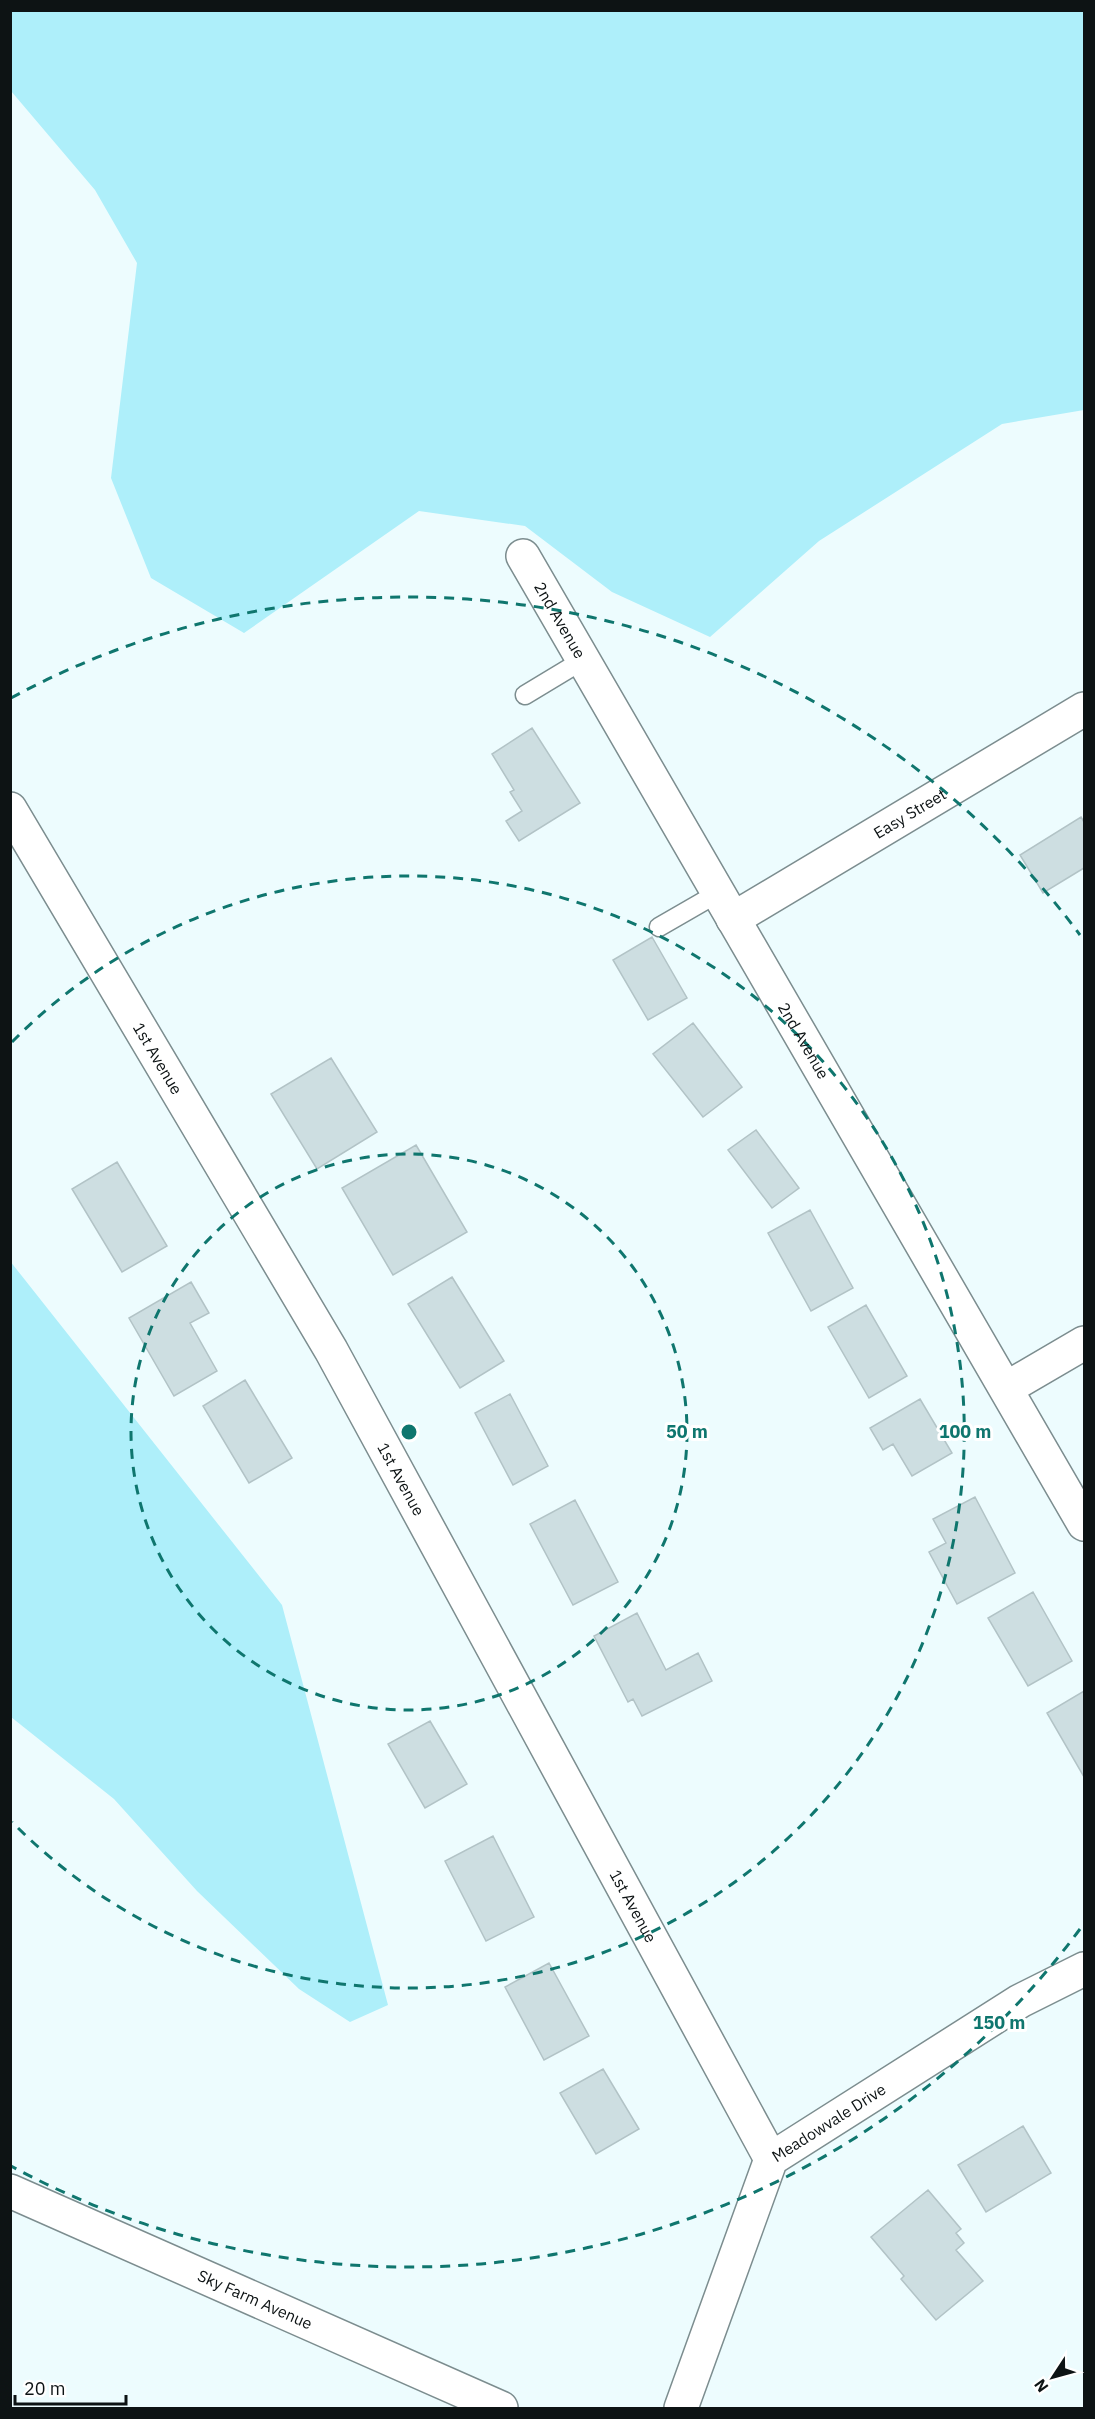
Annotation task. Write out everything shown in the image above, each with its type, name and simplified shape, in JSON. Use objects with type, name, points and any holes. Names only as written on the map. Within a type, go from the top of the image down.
[{"type":"street","name":"2nd Avenue","points":[[523,556],[1084,1524]]},
{"type":"street","name":"Easy Street","points":[[725,906],[1084,709]]},
{"type":"street","name":"1st Avenue","points":[[10,809],[330,1350],[771,2159]]},
{"type":"street","points":[[1007,1388],[1084,1343]]},
{"type":"street","name":"Meadowvale Drive","points":[[681,2409],[771,2159],[1020,2001],[1084,1968]]},
{"type":"street","name":"Sky Farm Avenue","points":[[10,2191],[501,2409]]},
{"type":"lane","points":[[525,695],[583,660]]},
{"type":"lane","points":[[659,927],[725,906]]},
{"type":"shaded area","points":[[10,11],[1084,11],[1084,410],[1002,424],[819,541],[710,637],[612,592],[525,526],[419,511],[244,633],[151,578],[111,478],[137,263],[95,190],[11,91]]},
{"type":"shaded area","points":[[10,1261],[282,1605],[388,2005],[350,2022],[299,1989],[197,1891],[114,1799],[11,1717]]},
{"type":"building","points":[[532,728],[580,803],[519,841],[506,821],[522,811],[510,792],[514,790],[492,754]]},
{"type":"building","points":[[1081,817],[1084,822],[1084,868],[1043,893],[1020,855]]},
{"type":"building","points":[[652,937],[687,998],[648,1020],[613,960]]},
{"type":"building","points":[[693,1023],[742,1087],[703,1117],[653,1054]]},
{"type":"building","points":[[331,1058],[377,1132],[317,1169],[271,1094]]},
{"type":"building","points":[[756,1130],[799,1188],[772,1208],[728,1150]]},
{"type":"building","points":[[416,1145],[467,1232],[393,1275],[342,1188]]},
{"type":"building","points":[[117,1162],[167,1246],[122,1272],[72,1189]]},
{"type":"building","points":[[810,1210],[853,1288],[811,1311],[768,1233]]},
{"type":"building","points":[[452,1277],[504,1361],[460,1388],[408,1304]]},
{"type":"building","points":[[191,1282],[209,1313],[190,1323],[217,1371],[174,1396],[129,1318]]},
{"type":"building","points":[[866,1305],[907,1376],[869,1398],[828,1327]]},
{"type":"building","points":[[245,1380],[292,1458],[249,1483],[203,1406]]},
{"type":"building","points":[[510,1394],[548,1466],[513,1485],[475,1413]]},
{"type":"building","points":[[920,1399],[952,1453],[912,1476],[893,1444],[883,1450],[870,1428]]},
{"type":"building","points":[[975,1497],[1015,1573],[957,1604],[929,1552],[946,1543],[933,1519]]},
{"type":"building","points":[[575,1500],[618,1582],[573,1605],[530,1524]]},
{"type":"building","points":[[1033,1592],[1072,1661],[1028,1686],[988,1618]]},
{"type":"building","points":[[637,1613],[666,1670],[698,1653],[712,1681],[642,1716],[633,1699],[628,1702],[594,1636]]},
{"type":"building","points":[[1084,1691],[1084,1777],[1047,1713]]},
{"type":"building","points":[[430,1721],[467,1784],[425,1808],[388,1744]]},
{"type":"building","points":[[493,1836],[534,1917],[486,1941],[445,1861]]},
{"type":"building","points":[[549,1963],[589,2036],[544,2060],[505,1987]]},
{"type":"building","points":[[603,2069],[639,2129],[596,2154],[560,2093]]},
{"type":"building","points":[[1023,2126],[1051,2173],[986,2212],[958,2165]]},
{"type":"building","points":[[928,2190],[961,2229],[956,2233],[964,2243],[956,2250],[983,2281],[936,2320],[901,2279],[904,2276],[871,2237]]}]
